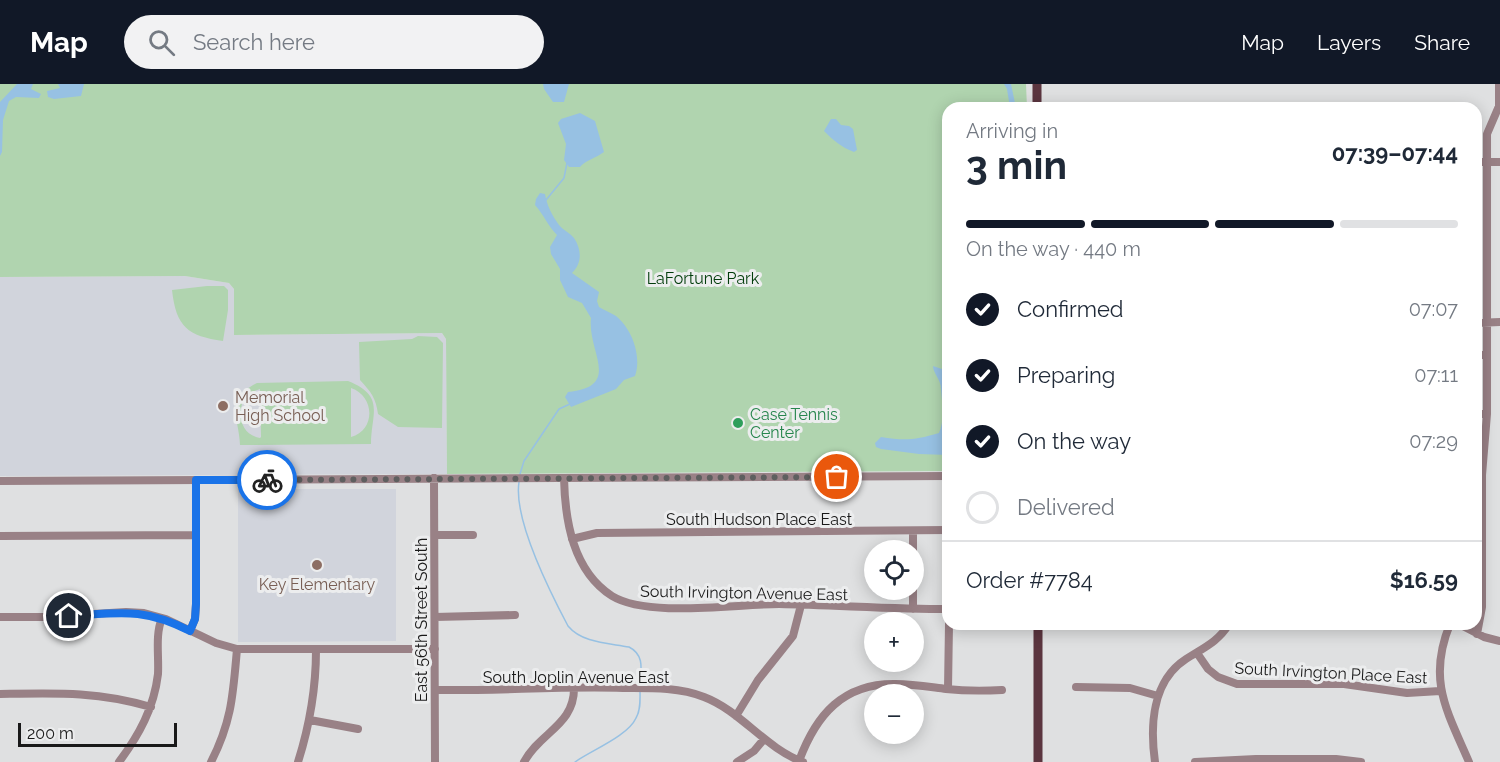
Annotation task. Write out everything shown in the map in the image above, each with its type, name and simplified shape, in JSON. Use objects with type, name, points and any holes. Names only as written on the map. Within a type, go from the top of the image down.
[{"type":"main road","points":[[1037,84],[1037,102]]},
{"type":"main road","points":[[1038,630],[1038,762]]},
{"type":"street","points":[[1482,440],[1487,414],[1488,355],[1487,134],[1499,106],[1499,84]]},
{"type":"street","points":[[1482,162],[1500,162]]},
{"type":"street","points":[[1482,323],[1500,322]]},
{"type":"street","points":[[1482,355],[1488,355]]},
{"type":"street","points":[[1482,414],[1487,414]]},
{"type":"street","points":[[0,481],[942,476]]},
{"type":"street","name":"East 56th Street South","points":[[434,478],[435,762]]},
{"type":"street","name":"South Irvington Avenue East","points":[[564,478],[565,512],[572,539],[584,566],[610,594],[636,606],[665,608],[801,605],[942,609]]},
{"type":"street","points":[[190,631],[196,610],[196,480]]},
{"type":"street","name":"South Hudson Place East","points":[[572,539],[597,533],[942,530]]},
{"type":"street","points":[[912,531],[912,540]]},
{"type":"street","points":[[0,536],[196,535]]},
{"type":"street","points":[[435,535],[473,535]]},
{"type":"street","points":[[912,600],[912,609]]},
{"type":"street","points":[[736,716],[758,680],[790,642],[798,624],[801,605]]},
{"type":"street","points":[[0,617],[126,612],[144,614],[162,618],[216,643],[237,649],[435,649]]},
{"type":"street","points":[[435,617],[515,615]]},
{"type":"street","points":[[119,762],[141,731],[151,707],[158,674],[162,618]]},
{"type":"street","points":[[948,689],[949,630]]},
{"type":"street","points":[[1155,762],[1152,729],[1158,696],[1175,668],[1184,660],[1217,641],[1225,630]]},
{"type":"street","points":[[1448,630],[1439,661],[1440,691],[1468,762]]},
{"type":"street","points":[[1470,630],[1500,641]]},
{"type":"street","points":[[1477,634],[1478,630]]},
{"type":"street","points":[[211,762],[225,731],[232,701],[237,649]]},
{"type":"street","points":[[298,762],[310,720],[315,690],[316,650]]},
{"type":"street","name":"South Irvington Place East","points":[[1197,653],[1208,669],[1218,677],[1237,684],[1344,684],[1407,693],[1440,691]]},
{"type":"street","points":[[801,761],[807,740],[821,717],[837,702],[854,692],[890,684],[948,689],[1002,690]]},
{"type":"street","points":[[524,762],[535,746],[565,719],[573,702],[574,687]]},
{"type":"street","points":[[1076,687],[1130,688],[1158,696]]},
{"type":"street","name":"South Joplin Avenue East","points":[[435,690],[647,688],[696,694],[717,703],[764,739],[801,761]]},
{"type":"street","points":[[0,694],[91,694],[151,707]]},
{"type":"street","points":[[310,720],[358,729]]},
{"type":"street","points":[[737,762],[754,751],[764,739]]},
{"type":"street","points":[[1195,762],[1256,760],[1361,762]]},
{"type":"shaded area","name":"Memorial High School","points":[[185,276],[229,283],[234,289],[234,335],[442,333],[446,339],[447,474],[0,476],[0,277]]},
{"type":"shaded area","name":"Key Elementary","points":[[238,489],[396,489],[396,641],[238,642]]},
{"type":"green space","name":"LaFortune Park","points":[[0,84],[1026,84],[1027,102],[942,102],[942,471],[447,474],[446,339],[442,333],[234,335],[234,289],[229,283],[185,276],[0,277]]},
{"type":"green space","points":[[224,286],[228,290],[228,310],[223,341],[201,336],[186,328],[174,303],[172,290]]},
{"type":"green space","points":[[418,336],[437,337],[443,343],[442,428],[398,427],[378,414],[372,396],[360,380],[359,342],[412,339]]},
{"type":"green space","points":[[348,381],[360,387],[368,393],[374,407],[371,444],[240,445],[236,402],[246,389],[257,383]],"holes":[[[351,388],[365,398],[369,413],[365,428],[351,437]],[[260,389],[261,437],[260,438],[247,432],[241,420],[241,407],[246,394]]]},
{"type":"water","points":[[17,84],[33,84],[31,89],[41,94],[39,98],[16,97],[9,101],[3,120],[0,156],[0,102]]},
{"type":"water","points":[[58,84],[84,84],[81,96],[54,99],[48,97],[47,91],[60,88]]},
{"type":"water","points":[[543,84],[569,84],[564,102],[553,102]]},
{"type":"water","points":[[1004,84],[1011,84],[1015,102],[1009,102]]},
{"type":"water","points":[[580,113],[595,121],[604,152],[580,167],[569,167],[564,160],[566,144],[558,123],[561,119]]},
{"type":"water","points":[[831,119],[836,119],[841,125],[853,129],[857,150],[854,152],[845,148],[824,131]]},
{"type":"water","points":[[540,193],[545,194],[550,210],[559,225],[577,243],[580,252],[579,261],[572,273],[599,292],[597,301],[599,307],[622,321],[631,335],[636,352],[635,376],[624,380],[616,389],[571,407],[565,397],[568,392],[594,383],[599,366],[591,331],[591,318],[582,303],[568,297],[560,280],[560,269],[551,254],[550,247],[557,235],[535,205]]},
{"type":"water","points":[[933,366],[942,369],[942,400],[941,386]]},
{"type":"water","points":[[942,422],[942,455],[919,454],[876,447],[875,443],[881,437],[910,439],[939,433]]},
{"type":"waterway","points":[[546,200],[564,178],[567,163]]},
{"type":"waterway","points":[[520,474],[524,461],[559,409],[570,404]]},
{"type":"waterway","points":[[519,482],[522,516],[534,556],[568,626],[580,636],[588,639],[634,650],[641,664],[640,686]]},
{"type":"waterway","points":[[575,762],[618,737],[632,725],[639,712],[640,690]]},
{"type":"way so far","points":[[267,480],[837,477]]},
{"type":"place","name":"Memorial High School","points":[[223,406]]},
{"type":"place","name":"Case Tennis Center","points":[[738,423]]},
{"type":"place","name":"Key Elementary","points":[[317,565]]},
{"type":"route","points":[[69,616],[126,612],[155,615],[190,631],[195,619],[196,604],[196,480],[267,480]]}]
